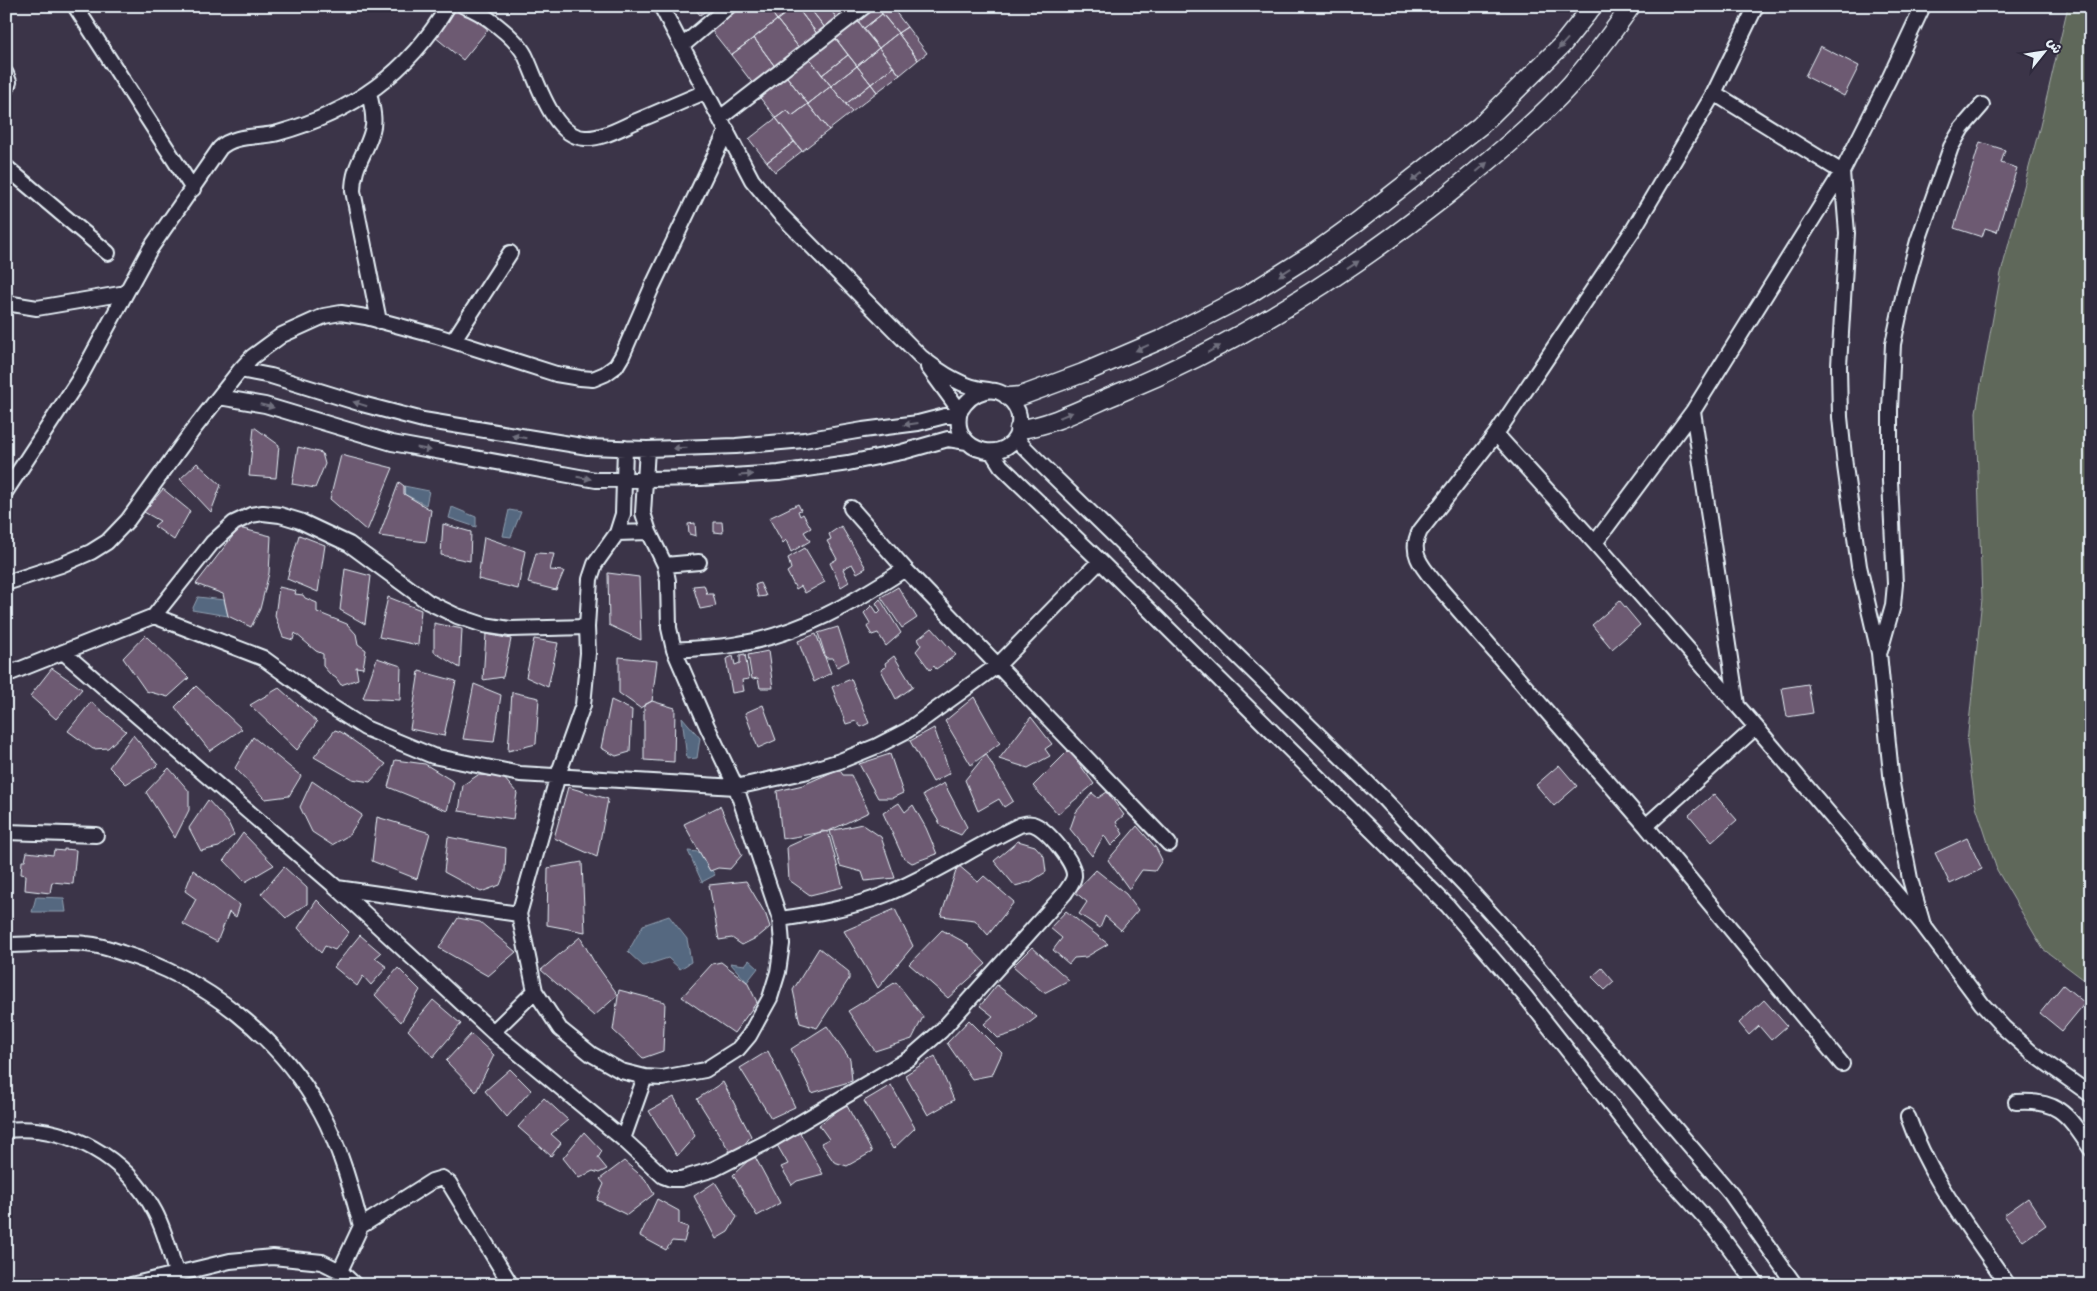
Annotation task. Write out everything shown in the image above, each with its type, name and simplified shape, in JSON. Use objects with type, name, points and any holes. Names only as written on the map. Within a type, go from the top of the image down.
[{"type":"street","points":[[75,6],[193,189]]},
{"type":"street","points":[[6,490],[78,381],[150,249],[193,189],[214,155],[225,144],[233,140],[276,133],[293,128],[370,92],[395,73],[416,52],[448,6]]},
{"type":"street","points":[[464,6],[471,8],[497,24],[525,54],[535,82],[553,114],[564,129],[576,137],[586,138],[605,135],[705,92]]},
{"type":"street","points":[[661,6],[752,180],[780,214],[921,357],[958,382],[977,389],[999,392],[1009,398],[1018,412],[1018,432],[1021,444],[1384,800],[1477,898],[1731,1194],[1795,1285]]},
{"type":"street","points":[[682,46],[729,6]]},
{"type":"street","points":[[6,583],[62,564],[91,552],[107,542],[128,520],[193,430],[240,370],[258,352],[282,335],[324,316],[340,312],[378,321],[453,341],[556,374],[592,379],[605,374],[616,366],[723,124],[865,6]]},
{"type":"street","points":[[1009,398],[1021,396],[1083,373],[1160,340],[1249,294],[1314,253],[1357,222],[1480,126],[1562,46],[1593,6]]},
{"type":"street","points":[[219,397],[265,405],[392,443],[596,480],[778,473],[848,463],[902,452],[948,439],[967,442],[978,450],[992,452],[1007,447],[1018,432],[1050,421],[1168,372],[1277,314],[1369,254],[1480,168],[1530,124],[1570,85],[1606,42],[1631,6]]},
{"type":"street","points":[[1756,6],[1714,93],[1634,230],[1496,434],[1420,531],[1415,539],[1414,548],[1424,569],[1646,826],[1842,1064]]},
{"type":"street","points":[[1595,543],[1693,411],[1842,172],[1923,6]]},
{"type":"street","points":[[6,74],[9,82],[6,89]]},
{"type":"street","points":[[370,92],[374,125],[353,177],[353,191],[378,321]]},
{"type":"street","points":[[1714,93],[1842,172]]},
{"type":"street","points":[[1879,653],[1893,605],[1895,584],[1890,472],[1893,344],[1905,288],[1918,241],[1952,147],[1962,128],[1982,105]]},
{"type":"street","points":[[6,167],[108,253]]},
{"type":"street","points":[[1842,172],[1847,233],[1839,366],[1840,417],[1859,566],[1871,610],[1879,653],[1892,784],[1910,879],[1923,925]]},
{"type":"street","points":[[453,341],[510,253]]},
{"type":"street","points":[[6,302],[37,308],[126,293]]},
{"type":"street","points":[[921,357],[960,413]]},
{"type":"street","points":[[240,370],[287,380],[362,404],[423,420],[578,446],[647,449],[736,446],[804,440],[918,423],[960,413]]},
{"type":"street","points":[[967,442],[959,425],[960,413],[967,400],[977,393],[989,390]]},
{"type":"street","points":[[1693,411],[1737,705]]},
{"type":"street","points":[[1496,434],[1595,543],[1756,727],[1923,925],[1967,985],[2004,1028],[2031,1052],[2091,1095]]},
{"type":"street","points":[[625,448],[623,514],[617,533],[595,564],[590,579],[587,626],[588,653],[583,705],[558,775],[518,914],[535,991],[560,1029],[575,1042],[621,1072],[662,1078],[705,1070],[738,1049],[749,1036],[770,998],[778,972],[782,944],[780,919],[736,787],[674,650],[669,628],[668,581],[664,564],[649,532],[643,513],[647,449]]},
{"type":"street","points":[[992,452],[1001,466],[1100,561],[1446,905],[1525,996],[1661,1169],[1717,1231],[1757,1285]]},
{"type":"street","points":[[851,508],[906,569],[1169,844]]},
{"type":"street","points":[[8,674],[154,616],[212,543],[234,523],[251,515],[263,513],[280,515],[300,521],[349,544],[428,602],[457,616],[484,625],[510,629],[587,626]]},
{"type":"street","points":[[617,533],[649,532]]},
{"type":"street","points":[[154,616],[263,658],[328,705],[364,728],[433,756],[520,774],[736,787],[804,772],[840,761],[877,746],[908,730],[998,665],[1100,561]]},
{"type":"street","points":[[664,564],[699,562]]},
{"type":"street","points":[[674,650],[740,644],[784,632],[823,618],[906,569]]},
{"type":"street","points":[[63,652],[337,888],[493,1032],[623,1139],[663,1176],[675,1179],[686,1178],[714,1169],[770,1140],[888,1072],[924,1047],[1065,893],[1074,878],[1074,872],[1068,860],[1044,831],[1028,823],[1009,830],[927,874],[883,895],[824,912],[780,919]]},
{"type":"street","points":[[1646,826],[1756,727]]},
{"type":"street","points":[[6,832],[96,834]]},
{"type":"street","points":[[337,888],[518,914]]},
{"type":"street","points":[[6,945],[87,944],[125,954],[157,965],[185,978],[240,1015],[282,1056],[321,1112],[346,1173],[361,1226]]},
{"type":"street","points":[[493,1032],[535,991]]},
{"type":"street","points":[[623,1139],[645,1077]]},
{"type":"street","points":[[2016,1102],[2034,1101],[2055,1107],[2070,1120],[2091,1149]]},
{"type":"street","points":[[1908,1117],[1925,1160],[1938,1183],[2008,1285]]},
{"type":"street","points":[[6,1130],[36,1130],[58,1134],[81,1142],[114,1162],[139,1187],[155,1212],[176,1273]]},
{"type":"street","points":[[340,1271],[361,1226],[438,1178],[445,1179],[511,1285]]},
{"type":"street","points":[[131,1285],[230,1261],[273,1257],[322,1262],[340,1271],[355,1285]]},
{"type":"green space","points":[[2068,6],[2091,6],[2091,985],[2043,949],[1997,870],[1975,803],[1967,742],[1982,599],[1976,412],[2001,273],[2040,126]]},
{"type":"water","points":[[404,486],[429,491],[426,505],[404,494]]},
{"type":"water","points":[[452,507],[476,517],[476,527],[449,518]]},
{"type":"water","points":[[509,510],[521,512],[511,537],[503,536]]},
{"type":"water","points":[[198,597],[224,600],[228,616],[192,610]]},
{"type":"water","points":[[682,717],[700,738],[697,758],[687,759]]},
{"type":"water","points":[[688,851],[699,852],[715,875],[702,882]]},
{"type":"water","points":[[36,897],[64,898],[66,912],[32,912]]},
{"type":"water","points":[[669,916],[687,939],[691,962],[680,969],[668,958],[643,966],[628,952],[643,925]]},
{"type":"water","points":[[749,960],[758,968],[747,982],[730,963],[745,965]]},
{"type":"building","points":[[458,6],[490,27],[463,60],[435,37]]},
{"type":"building","points":[[693,6],[713,6],[700,15]]},
{"type":"building","points":[[732,6],[767,6],[777,20],[731,55],[708,26]]},
{"type":"building","points":[[767,6],[795,6],[777,20]]},
{"type":"building","points":[[796,6],[818,35],[800,49],[777,20]]},
{"type":"building","points":[[796,6],[808,6],[826,29],[818,35]]},
{"type":"building","points":[[808,6],[828,6],[838,20],[826,29]]},
{"type":"building","points":[[828,6],[843,6],[848,12],[838,20]]},
{"type":"building","points":[[869,6],[876,6],[882,14],[863,29],[855,17]]},
{"type":"building","points":[[876,6],[891,6],[907,27],[898,33]]},
{"type":"building","points":[[882,14],[898,33],[879,48],[863,29]]},
{"type":"building","points":[[855,17],[879,48],[857,66],[833,35]]},
{"type":"building","points":[[777,20],[800,49],[776,68],[754,38]]},
{"type":"building","points":[[907,27],[927,53],[918,60],[898,33]]},
{"type":"building","points":[[898,33],[918,60],[900,75],[879,48]]},
{"type":"building","points":[[833,35],[848,55],[822,75],[807,55]]},
{"type":"building","points":[[754,38],[776,68],[754,85],[731,55]]},
{"type":"building","points":[[1820,46],[1859,66],[1844,96],[1805,76]]},
{"type":"building","points":[[879,48],[893,67],[871,84],[857,66]]},
{"type":"building","points":[[807,55],[831,86],[808,104],[784,73]]},
{"type":"building","points":[[848,55],[857,66],[831,86],[822,75]]},
{"type":"building","points":[[857,66],[871,84],[846,104],[831,86]]},
{"type":"building","points":[[893,67],[900,75],[877,92],[871,84]]},
{"type":"building","points":[[784,73],[808,104],[792,116],[787,110],[776,118],[757,94]]},
{"type":"building","points":[[871,84],[877,92],[852,112],[846,104]]},
{"type":"building","points":[[831,86],[852,112],[829,130],[808,104]]},
{"type":"building","points":[[808,104],[829,130],[802,151],[776,118],[787,110],[792,116]]},
{"type":"building","points":[[776,118],[794,142],[767,162],[749,139]]},
{"type":"building","points":[[794,142],[802,151],[775,172],[767,162]]},
{"type":"building","points":[[1980,142],[2005,150],[2001,163],[2017,168],[1997,232],[1985,228],[1982,237],[1954,228]]},
{"type":"building","points":[[254,427],[279,445],[276,478],[249,476]]},
{"type":"building","points":[[298,447],[322,453],[325,464],[315,488],[292,484]]},
{"type":"building","points":[[341,455],[393,468],[367,531],[330,499]]},
{"type":"building","points":[[197,463],[221,485],[211,512],[180,479]]},
{"type":"building","points":[[399,482],[404,486],[404,494],[431,510],[426,542],[379,536]]},
{"type":"building","points":[[163,489],[190,511],[174,540],[154,526],[160,521],[144,512]]},
{"type":"building","points":[[798,504],[801,510],[798,511],[800,516],[803,514],[811,528],[804,532],[810,541],[791,552],[786,540],[783,543],[769,518]]},
{"type":"building","points":[[714,522],[722,522],[723,533],[714,532]]},
{"type":"building","points":[[695,523],[696,536],[689,534],[688,524]]},
{"type":"building","points":[[443,524],[471,532],[470,561],[441,555]]},
{"type":"building","points":[[841,526],[866,568],[857,573],[852,564],[843,569],[849,582],[841,587],[830,563],[837,559],[827,541],[831,539],[829,534]]},
{"type":"building","points":[[239,528],[271,536],[269,573],[260,609],[251,627],[228,616],[223,594],[196,584]]},
{"type":"building","points":[[299,535],[325,545],[318,592],[287,579]]},
{"type":"building","points":[[484,537],[525,551],[518,589],[478,579]]},
{"type":"building","points":[[805,548],[825,582],[805,593],[801,586],[796,589],[787,572],[791,569],[788,558]]},
{"type":"building","points":[[536,553],[554,554],[550,570],[564,571],[556,590],[528,583]]},
{"type":"building","points":[[345,569],[371,576],[365,624],[340,610]]},
{"type":"building","points":[[608,573],[639,577],[641,640],[609,625]]},
{"type":"building","points":[[760,583],[766,596],[758,597],[755,585]]},
{"type":"building","points":[[704,585],[707,594],[713,594],[716,606],[700,609],[693,586]]},
{"type":"building","points":[[279,587],[296,591],[295,594],[303,595],[305,598],[317,603],[317,612],[347,624],[356,634],[358,644],[366,650],[363,668],[356,667],[358,679],[341,685],[323,666],[323,654],[316,651],[295,633],[293,640],[283,637],[275,616]]},
{"type":"building","points":[[898,587],[917,618],[902,628],[881,597]]},
{"type":"building","points":[[388,597],[421,610],[418,645],[379,637]]},
{"type":"building","points":[[880,599],[901,633],[886,646],[878,633],[872,635],[867,627],[870,623],[864,613],[872,605],[878,614],[881,611],[876,603]]},
{"type":"building","points":[[1620,601],[1640,625],[1612,649],[1592,625]]},
{"type":"building","points":[[434,623],[462,629],[460,668],[434,652]]},
{"type":"building","points":[[838,627],[849,661],[837,667],[833,658],[826,658],[818,633]]},
{"type":"building","points":[[932,628],[956,655],[936,669],[934,666],[930,670],[916,651],[921,645],[918,639]]},
{"type":"building","points":[[486,634],[511,639],[503,677],[483,680]]},
{"type":"building","points":[[816,634],[831,673],[814,682],[798,641]]},
{"type":"building","points":[[145,635],[189,678],[168,697],[146,691],[123,658]]},
{"type":"building","points":[[534,639],[558,643],[548,687],[526,677]]},
{"type":"building","points":[[768,651],[773,688],[760,688],[758,678],[752,679],[748,655]]},
{"type":"building","points":[[745,654],[749,679],[742,680],[744,691],[732,693],[726,659],[733,656],[735,665],[740,663],[740,655]]},
{"type":"building","points":[[894,656],[913,687],[896,699],[881,670],[886,667],[885,663]]},
{"type":"building","points":[[619,657],[657,661],[652,701],[640,708],[619,693]]},
{"type":"building","points":[[377,658],[401,666],[400,700],[363,698]]},
{"type":"building","points":[[52,668],[82,689],[56,719],[30,696]]},
{"type":"building","points":[[419,671],[456,681],[444,736],[410,729]]},
{"type":"building","points":[[851,679],[869,723],[861,727],[856,721],[846,724],[832,687]]},
{"type":"building","points":[[474,684],[501,695],[494,742],[463,739]]},
{"type":"building","points":[[1808,684],[1813,713],[1787,717],[1782,688]]},
{"type":"building","points":[[196,686],[242,729],[210,751],[175,707]]},
{"type":"building","points":[[279,688],[317,722],[297,750],[250,705]]},
{"type":"building","points":[[512,692],[539,698],[536,744],[508,751]]},
{"type":"building","points":[[974,697],[1000,743],[971,765],[945,721]]},
{"type":"building","points":[[611,700],[632,710],[630,752],[616,756],[601,748]]},
{"type":"building","points":[[652,701],[675,708],[674,762],[644,760],[644,705]]},
{"type":"building","points":[[91,702],[126,731],[108,748],[93,749],[68,731]]},
{"type":"building","points":[[763,705],[776,740],[758,748],[745,713]]},
{"type":"building","points":[[1031,717],[1052,744],[1045,749],[1050,756],[1028,768],[999,759]]},
{"type":"building","points":[[934,728],[950,773],[933,782],[910,741]]},
{"type":"building","points":[[335,730],[341,732],[386,764],[370,782],[352,779],[314,757]]},
{"type":"building","points":[[133,735],[158,765],[126,784],[109,767]]},
{"type":"building","points":[[253,737],[301,776],[289,796],[265,799],[235,768]]},
{"type":"building","points":[[1069,750],[1094,784],[1058,814],[1033,786]]},
{"type":"building","points":[[890,754],[903,793],[892,798],[878,798],[859,764]]},
{"type":"building","points":[[986,754],[1013,801],[1004,807],[999,799],[978,811],[965,780]]},
{"type":"building","points":[[395,760],[425,764],[454,782],[447,811],[388,787]]},
{"type":"building","points":[[1559,765],[1577,786],[1554,806],[1536,785]]},
{"type":"building","points":[[169,768],[189,791],[189,810],[175,838],[146,792]]},
{"type":"building","points":[[839,769],[843,775],[851,775],[869,812],[829,831],[782,839],[777,791],[803,785]]},
{"type":"building","points":[[478,775],[503,777],[517,793],[513,819],[459,811],[463,785]]},
{"type":"building","points":[[312,781],[362,815],[349,835],[332,845],[312,832],[300,807]]},
{"type":"building","points":[[944,783],[967,827],[961,835],[942,827],[923,795]]},
{"type":"building","points":[[568,787],[608,799],[597,857],[554,838]]},
{"type":"building","points":[[1107,792],[1124,815],[1116,822],[1123,834],[1111,846],[1104,835],[1092,856],[1070,829],[1076,812],[1092,793],[1098,798]]},
{"type":"building","points":[[1714,794],[1737,820],[1712,842],[1689,815]]},
{"type":"building","points":[[208,800],[228,822],[234,835],[219,847],[201,851],[189,828]]},
{"type":"building","points":[[899,803],[905,812],[913,805],[926,828],[937,854],[912,863],[903,857],[883,813]]},
{"type":"building","points":[[720,806],[742,855],[730,869],[718,868],[710,871],[684,824]]},
{"type":"building","points":[[377,817],[430,833],[417,879],[372,861]]},
{"type":"building","points":[[862,824],[881,837],[895,878],[865,881],[862,872],[840,866],[830,831]]},
{"type":"building","points":[[1137,826],[1156,848],[1162,860],[1155,871],[1142,870],[1129,889],[1108,860]]},
{"type":"building","points":[[822,831],[828,832],[843,887],[810,895],[789,880],[787,847]]},
{"type":"building","points":[[243,833],[274,865],[245,882],[224,860]]},
{"type":"building","points":[[448,837],[506,848],[505,872],[500,885],[481,892],[444,872]]},
{"type":"building","points":[[1967,838],[1982,869],[1950,884],[1935,853]]},
{"type":"building","points":[[1018,841],[1035,846],[1044,856],[1046,872],[1030,882],[1015,886],[994,861]]},
{"type":"building","points":[[64,849],[76,850],[73,884],[52,882],[50,893],[25,890],[26,875],[21,874],[22,861],[25,861],[27,852],[53,855],[54,850],[64,851]]},
{"type":"building","points":[[582,862],[585,932],[547,925],[548,868]]},
{"type":"building","points":[[958,865],[978,882],[984,876],[1014,902],[988,935],[975,920],[941,916]]},
{"type":"building","points":[[284,867],[307,888],[307,904],[286,918],[261,894]]},
{"type":"building","points":[[193,870],[240,905],[236,917],[229,912],[217,942],[183,924],[196,899],[185,891]]},
{"type":"building","points":[[1096,870],[1126,894],[1138,910],[1121,930],[1105,916],[1100,928],[1079,914],[1087,902],[1075,892]]},
{"type":"building","points":[[746,881],[766,915],[770,927],[758,937],[742,945],[732,938],[719,940],[709,885]]},
{"type":"building","points":[[317,900],[349,932],[335,950],[325,946],[321,953],[298,928]]},
{"type":"building","points":[[895,909],[913,946],[878,988],[844,931]]},
{"type":"building","points":[[1066,911],[1108,944],[1086,957],[1074,958],[1069,964],[1053,950],[1062,938],[1050,928]]},
{"type":"building","points":[[458,918],[480,922],[516,952],[488,976],[439,948]]},
{"type":"building","points":[[942,930],[966,943],[986,964],[948,998],[909,964]]},
{"type":"building","points":[[360,935],[381,953],[375,958],[387,967],[371,985],[363,976],[357,986],[334,967]]},
{"type":"building","points":[[580,937],[593,960],[618,995],[594,1016],[541,970]]},
{"type":"building","points":[[1032,947],[1069,980],[1044,993],[1013,966]]},
{"type":"building","points":[[819,948],[849,972],[849,979],[817,1028],[800,1023],[793,990]]},
{"type":"building","points":[[721,962],[747,982],[757,1002],[734,1033],[682,997],[712,964]]},
{"type":"building","points":[[398,968],[420,990],[401,1022],[375,995]]},
{"type":"building","points":[[1602,968],[1614,982],[1605,990],[1592,977]]},
{"type":"building","points":[[896,982],[923,1017],[912,1039],[875,1051],[848,1011]]},
{"type":"building","points":[[997,985],[1037,1017],[1017,1032],[998,1038],[984,1024],[993,1016],[980,1006]]},
{"type":"building","points":[[2063,985],[2085,1003],[2062,1031],[2040,1013]]},
{"type":"building","points":[[619,990],[665,1002],[663,1051],[643,1058],[613,1030]]},
{"type":"building","points":[[433,1000],[461,1024],[433,1057],[408,1030]]},
{"type":"building","points":[[1764,1000],[1787,1026],[1771,1040],[1759,1026],[1749,1035],[1739,1023]]},
{"type":"building","points":[[969,1020],[1002,1053],[992,1075],[972,1079],[947,1043]]},
{"type":"building","points":[[827,1026],[850,1059],[852,1081],[812,1093],[791,1049]]},
{"type":"building","points":[[471,1034],[494,1055],[476,1092],[446,1061]]},
{"type":"building","points":[[768,1051],[795,1107],[771,1118],[740,1068]]},
{"type":"building","points":[[935,1056],[954,1100],[928,1115],[905,1075]]},
{"type":"building","points":[[510,1069],[531,1090],[507,1117],[485,1091]]},
{"type":"building","points":[[723,1082],[751,1136],[734,1158],[697,1099]]},
{"type":"building","points":[[891,1085],[915,1128],[893,1149],[864,1101]]},
{"type":"building","points":[[674,1097],[695,1136],[677,1156],[649,1111]]},
{"type":"building","points":[[544,1098],[568,1120],[551,1134],[561,1143],[551,1156],[518,1127]]},
{"type":"building","points":[[846,1104],[872,1152],[847,1166],[834,1162],[821,1143],[829,1139],[819,1125]]},
{"type":"building","points":[[799,1131],[823,1174],[797,1181],[792,1185],[781,1167],[788,1164],[777,1145]]},
{"type":"building","points":[[584,1132],[602,1151],[598,1158],[607,1169],[599,1173],[593,1171],[579,1178],[563,1158]]},
{"type":"building","points":[[754,1155],[780,1203],[757,1216],[733,1175]]},
{"type":"building","points":[[624,1161],[645,1179],[654,1194],[627,1215],[597,1200],[604,1184],[600,1179]]},
{"type":"building","points":[[715,1182],[737,1217],[728,1232],[716,1239],[694,1196]]},
{"type":"building","points":[[2028,1198],[2046,1225],[2023,1241],[2004,1215]]},
{"type":"building","points":[[657,1199],[679,1211],[679,1224],[688,1227],[684,1242],[672,1241],[666,1250],[640,1236]]}]
